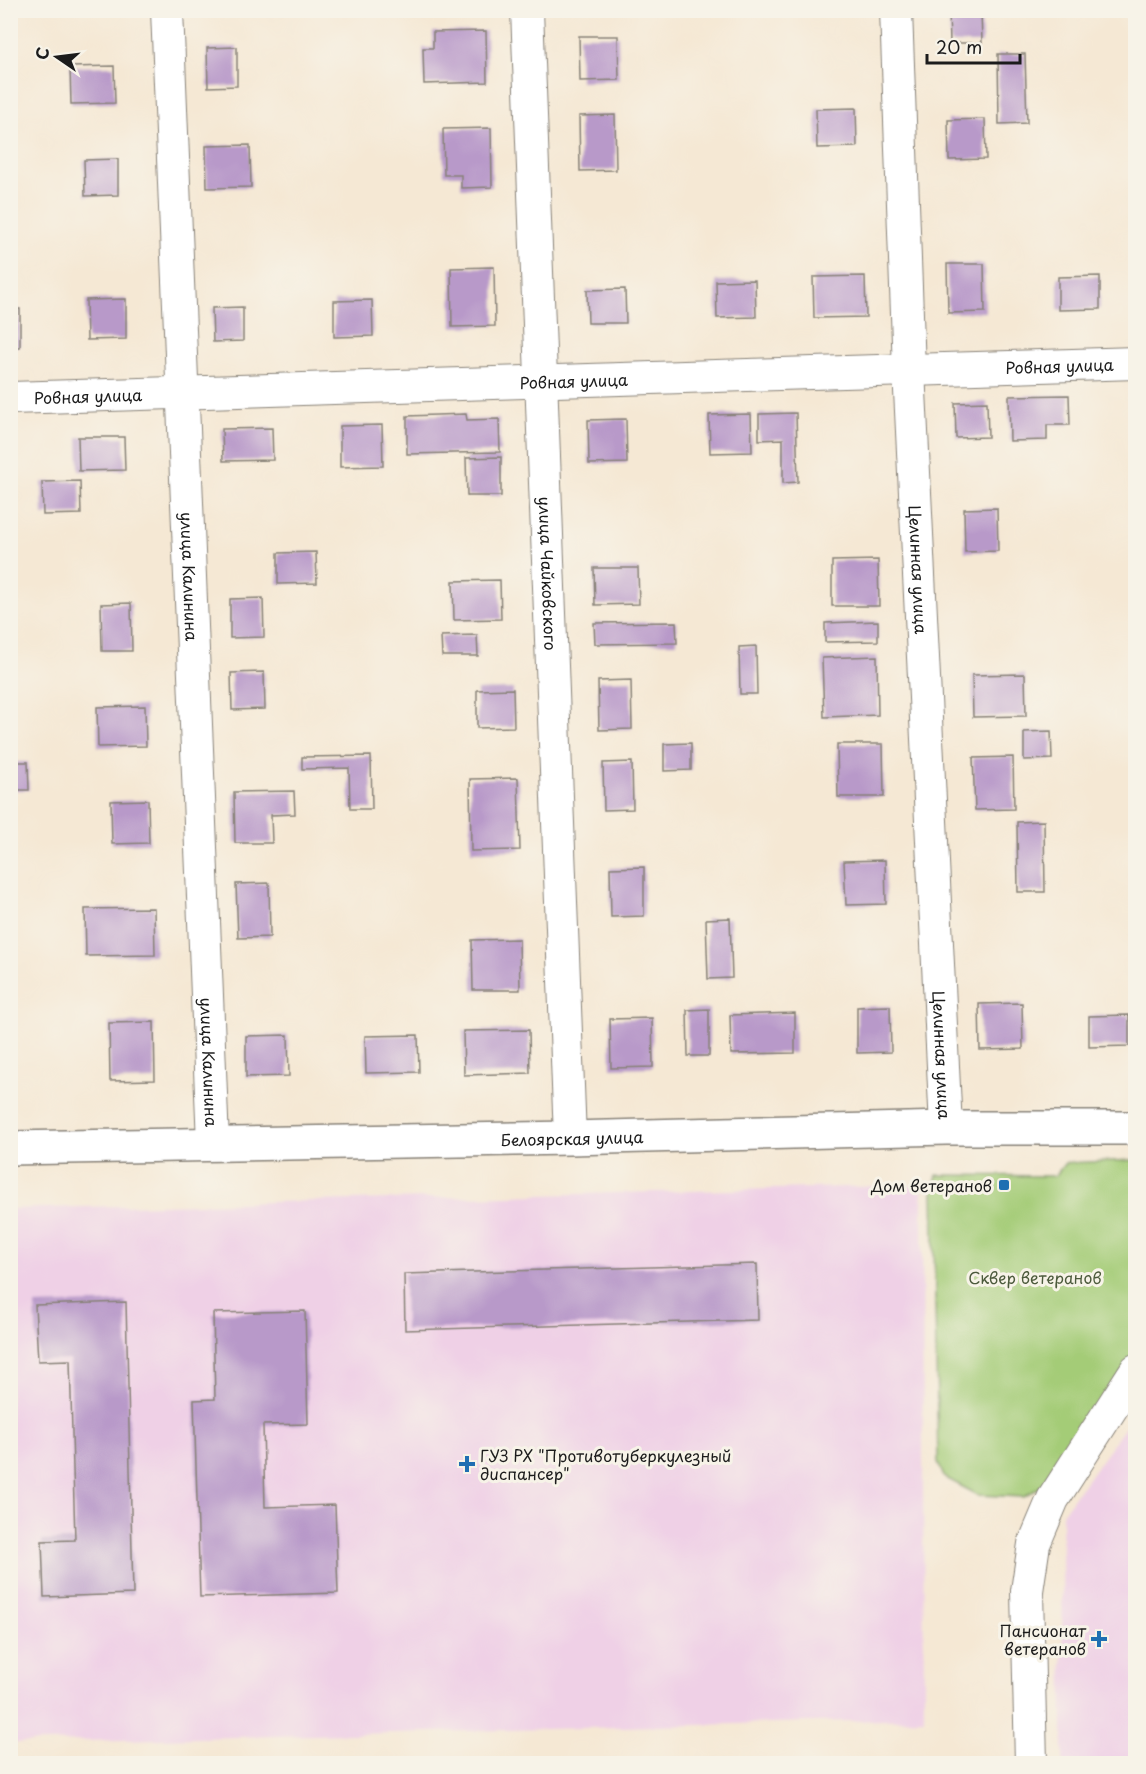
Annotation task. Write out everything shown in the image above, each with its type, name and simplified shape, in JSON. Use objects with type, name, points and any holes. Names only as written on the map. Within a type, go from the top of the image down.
[{"type":"street","name":"улица Калинина","points":[[167,10],[213,1143]]},
{"type":"street","name":"улица Чайковского","points":[[527,10],[570,1138]]},
{"type":"street","name":"Целинная улица","points":[[896,10],[909,370],[946,1128]]},
{"type":"street","name":"Ровная улица","points":[[10,398],[1136,363]]},
{"type":"street","name":"Белоярская улица","points":[[10,1148],[570,1138],[946,1128],[1136,1128]]},
{"type":"street","points":[[1030,1764],[1027,1591],[1034,1544],[1053,1499],[1136,1370]]},
{"type":"shaded area","name":"ГУЗ РХ \"Противотуберкулезный диспансер\"","points":[[922,1185],[924,1719],[11,1743],[10,1209]]},
{"type":"shaded area","name":"Пансионат ветеранов","points":[[1135,1414],[1135,1763],[1063,1763],[1062,1514]]},
{"type":"green space","name":"Сквер ветеранов","points":[[1135,1160],[1135,1352],[1054,1479],[1024,1497],[978,1495],[944,1477],[938,1462],[933,1189],[937,1175],[1055,1176],[1065,1163]]},
{"type":"building","points":[[949,10],[981,10],[982,43],[950,43]]},
{"type":"building","points":[[486,31],[487,82],[424,84],[423,48],[433,48],[433,32]]},
{"type":"building","points":[[579,36],[618,36],[619,80],[580,81]]},
{"type":"building","points":[[237,47],[237,86],[208,87],[207,48]]},
{"type":"building","points":[[998,54],[1025,54],[1027,123],[999,124]]},
{"type":"building","points":[[114,66],[115,103],[71,104],[70,67]]},
{"type":"building","points":[[856,108],[857,147],[817,148],[816,109]]},
{"type":"building","points":[[615,115],[616,170],[580,171],[579,116]]},
{"type":"building","points":[[985,119],[986,159],[949,160],[948,120]]},
{"type":"building","points":[[491,128],[492,187],[461,188],[461,175],[444,175],[443,129]]},
{"type":"building","points":[[250,145],[251,187],[207,188],[206,146]]},
{"type":"building","points":[[118,159],[118,195],[85,196],[84,160]]},
{"type":"building","points":[[947,264],[984,264],[985,312],[948,313]]},
{"type":"building","points":[[494,267],[495,326],[452,327],[451,268]]},
{"type":"building","points":[[865,276],[866,317],[814,318],[813,277]]},
{"type":"building","points":[[1100,276],[1100,309],[1058,310],[1058,277]]},
{"type":"building","points":[[755,280],[756,317],[717,318],[716,281]]},
{"type":"building","points":[[625,289],[626,323],[588,323],[587,290]]},
{"type":"building","points":[[126,299],[126,339],[87,340],[86,300]]},
{"type":"building","points":[[372,300],[373,336],[334,337],[334,301]]},
{"type":"building","points":[[243,307],[243,341],[213,342],[212,308]]},
{"type":"building","points":[[10,309],[20,309],[20,347],[10,347]]},
{"type":"building","points":[[1069,395],[1070,425],[1047,425],[1047,440],[1010,441],[1009,396]]},
{"type":"building","points":[[987,402],[988,437],[956,438],[955,403]]},
{"type":"building","points":[[796,413],[798,482],[783,483],[783,439],[759,440],[759,414]]},
{"type":"building","points":[[466,414],[467,420],[499,419],[500,452],[407,454],[407,416]]},
{"type":"building","points":[[751,414],[752,452],[710,453],[709,415]]},
{"type":"building","points":[[626,419],[627,463],[589,464],[588,420]]},
{"type":"building","points":[[382,425],[383,466],[340,467],[340,426]]},
{"type":"building","points":[[272,428],[273,460],[223,461],[222,429]]},
{"type":"building","points":[[78,437],[124,437],[125,470],[79,471]]},
{"type":"building","points":[[10,438],[14,438],[15,485],[10,485]]},
{"type":"building","points":[[501,457],[501,496],[467,496],[466,458]]},
{"type":"building","points":[[80,481],[81,514],[43,515],[42,482]]},
{"type":"building","points":[[997,508],[998,551],[965,552],[964,509]]},
{"type":"building","points":[[316,552],[317,583],[278,584],[278,553]]},
{"type":"building","points":[[878,560],[879,606],[832,606],[832,561]]},
{"type":"building","points":[[594,568],[638,568],[639,604],[595,605]]},
{"type":"building","points":[[500,580],[501,619],[454,620],[453,581]]},
{"type":"building","points":[[263,598],[264,637],[230,638],[230,599]]},
{"type":"building","points":[[131,603],[132,651],[102,651],[101,604]]},
{"type":"building","points":[[878,621],[878,641],[825,642],[825,623]]},
{"type":"building","points":[[676,622],[677,643],[595,644],[594,623]]},
{"type":"building","points":[[477,635],[478,656],[442,656],[441,636]]},
{"type":"building","points":[[756,646],[757,694],[740,694],[739,647]]},
{"type":"building","points":[[877,656],[878,715],[824,717],[822,658]]},
{"type":"building","points":[[264,672],[265,709],[232,710],[231,673]]},
{"type":"building","points":[[1025,674],[1026,716],[973,717],[972,675]]},
{"type":"building","points":[[631,680],[632,729],[599,730],[598,681]]},
{"type":"building","points":[[513,689],[514,727],[477,728],[477,690]]},
{"type":"building","points":[[145,706],[146,746],[98,747],[97,707]]},
{"type":"building","points":[[1051,731],[1052,759],[1024,760],[1024,732]]},
{"type":"building","points":[[691,743],[691,770],[664,771],[664,744]]},
{"type":"building","points":[[837,744],[883,744],[884,797],[838,797]]},
{"type":"building","points":[[371,756],[372,809],[350,809],[349,768],[302,769],[302,757]]},
{"type":"building","points":[[1013,757],[1014,809],[975,810],[973,758]]},
{"type":"building","points":[[10,762],[28,762],[29,790],[10,790]]},
{"type":"building","points":[[632,762],[633,809],[604,810],[603,763]]},
{"type":"building","points":[[518,778],[520,850],[471,851],[470,779]]},
{"type":"building","points":[[294,791],[295,814],[271,815],[272,843],[235,843],[234,792]]},
{"type":"building","points":[[148,800],[149,843],[112,844],[111,801]]},
{"type":"building","points":[[1044,821],[1045,892],[1018,892],[1017,822]]},
{"type":"building","points":[[885,860],[886,904],[846,905],[844,861]]},
{"type":"building","points":[[644,867],[644,916],[611,917],[610,868]]},
{"type":"building","points":[[269,883],[270,937],[238,938],[236,884]]},
{"type":"building","points":[[154,908],[155,955],[86,956],[85,909]]},
{"type":"building","points":[[730,918],[732,978],[708,979],[706,919]]},
{"type":"building","points":[[519,939],[520,990],[473,990],[472,940]]},
{"type":"building","points":[[1022,1003],[1023,1049],[980,1050],[979,1004]]},
{"type":"building","points":[[890,1006],[891,1052],[857,1053],[857,1007]]},
{"type":"building","points":[[709,1009],[709,1056],[688,1056],[687,1010]]},
{"type":"building","points":[[795,1013],[795,1053],[731,1054],[730,1015]]},
{"type":"building","points":[[1129,1015],[1129,1046],[1089,1047],[1089,1016]]},
{"type":"building","points":[[652,1018],[653,1067],[611,1068],[610,1019]]},
{"type":"building","points":[[154,1022],[155,1080],[110,1081],[109,1023]]},
{"type":"building","points":[[529,1030],[530,1073],[464,1075],[463,1031]]},
{"type":"building","points":[[288,1035],[289,1076],[246,1077],[246,1036]]},
{"type":"building","points":[[418,1035],[419,1072],[366,1073],[365,1036]]},
{"type":"building","points":[[757,1264],[758,1320],[405,1330],[404,1274]]},
{"type":"building","points":[[126,1302],[133,1594],[44,1597],[42,1541],[75,1540],[70,1360],[38,1361],[35,1305]]},
{"type":"building","points":[[305,1311],[308,1424],[263,1425],[265,1507],[335,1505],[338,1593],[200,1597],[194,1400],[215,1399],[213,1313]]},
{"type":"place","name":"Дом ветеранов","points":[[1004,1185]]},
{"type":"place","name":"ГУЗ РХ \"Противотуберкулезный диспансер\"","points":[[467,1464]]},
{"type":"place","name":"Пансионат ветеранов","points":[[1099,1639]]}]
